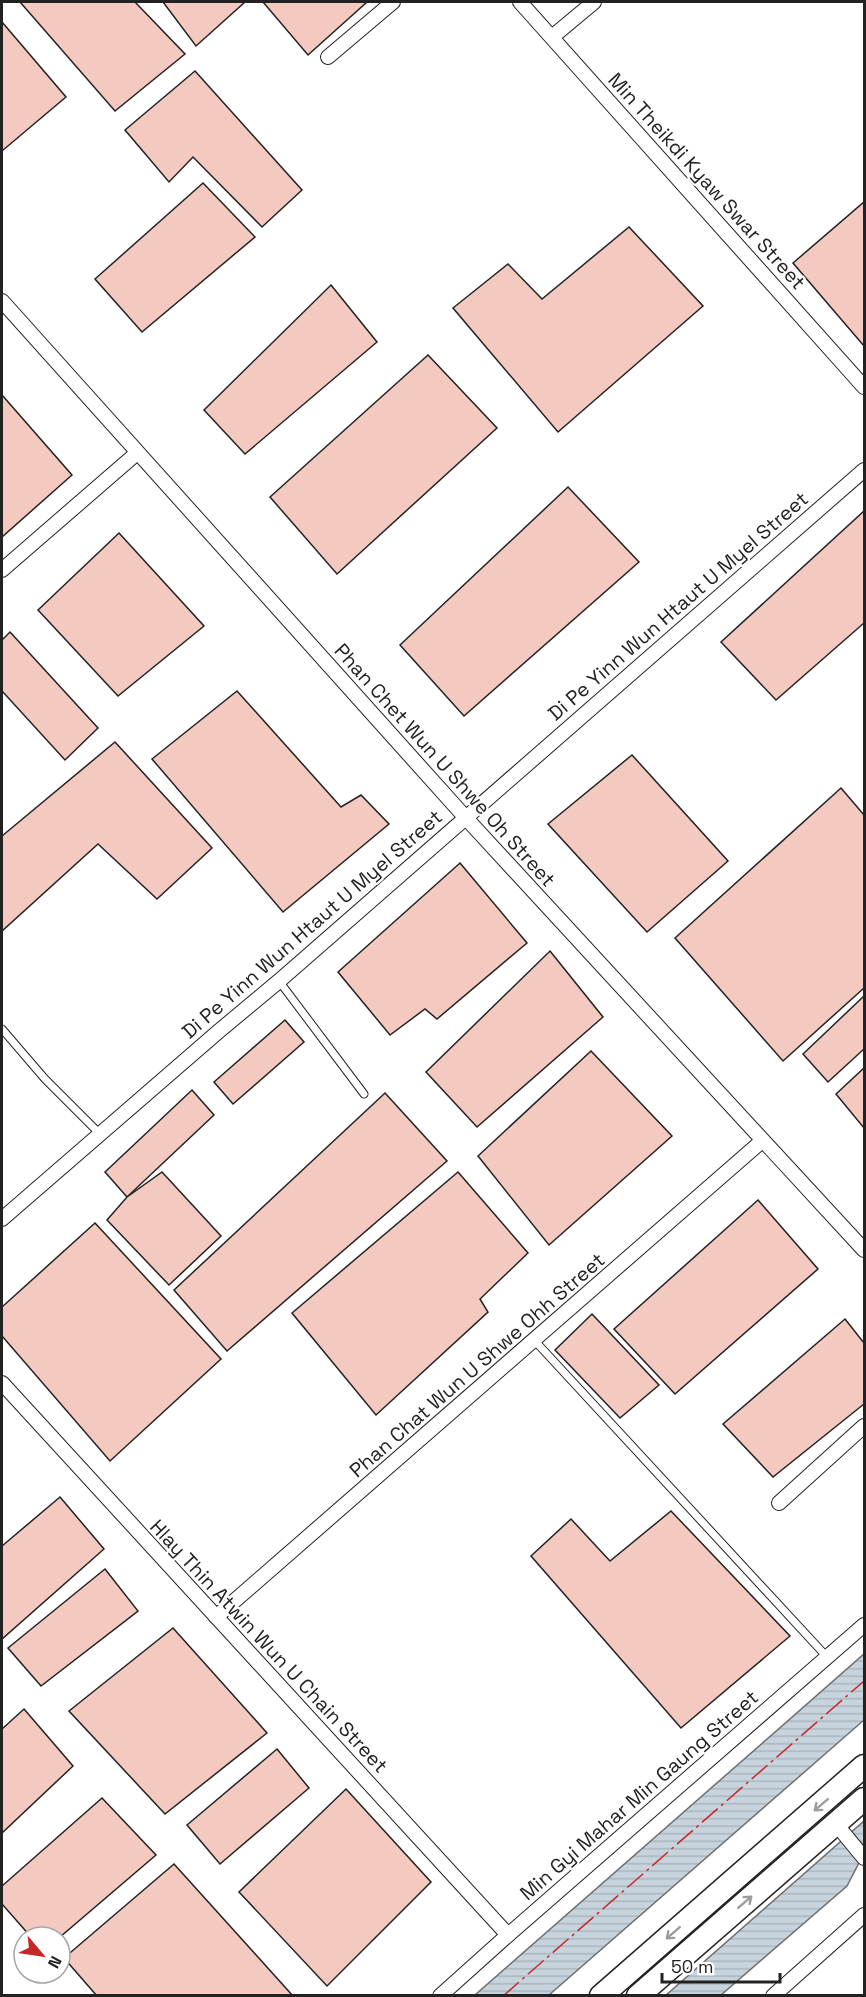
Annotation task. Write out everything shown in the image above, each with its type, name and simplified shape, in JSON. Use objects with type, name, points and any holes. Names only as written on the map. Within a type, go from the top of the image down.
[{"type":"main road","points":[[601,1995],[864,1766]]},
{"type":"main road","points":[[638,1995],[838,1827],[864,1799]]},
{"type":"street","points":[[328,57],[393,2]]},
{"type":"street","name":"Min Theikdi Kyaw Swar Street","points":[[520,2],[864,387]]},
{"type":"street","points":[[552,37],[594,2]]},
{"type":"street","name":"Phan Chet Wun U Shwe Oh Street","points":[[2,301],[465,817],[864,1250]]},
{"type":"street","points":[[2,570],[137,453]]},
{"type":"street","name":"Di Pe Yinn Wun Htaut U Myel Street","points":[[2,1219],[279,981],[864,470]]},
{"type":"street","name":"Phan Chat Wun U Shwe Ohh Street","points":[[216,1617],[762,1141]]},
{"type":"street","name":"Hlay Thin Atwin Wun U Chain Street","points":[[2,1383],[508,1935]]},
{"type":"street","points":[[779,1503],[864,1426]]},
{"type":"street","name":"Min Gyi Mahar Min Gaung Street","points":[[441,1995],[864,1625]]},
{"type":"street","points":[[838,1827],[864,1858]]},
{"type":"street","points":[[773,1995],[864,1915]]},
{"type":"lane","points":[[279,981],[364,1094]]},
{"type":"lane","points":[[2,1029],[45,1078],[100,1134]]},
{"type":"lane","points":[[535,1341],[828,1657]]},
{"type":"shaded area","points":[[864,1654],[864,1720],[549,1995],[475,1995]]},
{"type":"shaded area","points":[[864,1821],[864,1853],[847,1886],[721,1995],[665,1996]]},
{"type":"building","points":[[20,2],[135,2],[185,54],[115,111]]},
{"type":"building","points":[[163,2],[245,2],[196,46]]},
{"type":"building","points":[[263,2],[367,2],[308,55]]},
{"type":"building","points":[[2,22],[66,97],[2,151]]},
{"type":"building","points":[[195,71],[302,190],[262,227],[193,157],[169,182],[125,130]]},
{"type":"building","points":[[203,183],[255,237],[142,332],[95,279]]},
{"type":"building","points":[[864,202],[864,346],[793,263]]},
{"type":"building","points":[[629,227],[703,306],[558,432],[453,308],[508,264],[542,299]]},
{"type":"building","points":[[331,285],[377,342],[245,454],[204,410]]},
{"type":"building","points":[[428,355],[497,428],[337,574],[270,497]]},
{"type":"building","points":[[2,395],[72,475],[2,537]]},
{"type":"building","points":[[568,487],[639,562],[464,716],[400,645]]},
{"type":"building","points":[[864,511],[864,623],[776,700],[721,642]]},
{"type":"building","points":[[119,533],[204,626],[118,696],[38,610]]},
{"type":"building","points":[[10,632],[98,728],[65,760],[2,691],[2,640]]},
{"type":"building","points":[[237,691],[341,807],[361,795],[389,824],[283,912],[152,759]]},
{"type":"building","points":[[115,742],[212,848],[157,899],[98,844],[2,931],[2,836]]},
{"type":"building","points":[[632,755],[728,861],[647,932],[548,824]]},
{"type":"building","points":[[841,788],[864,815],[864,988],[783,1061],[675,938]]},
{"type":"building","points":[[460,863],[527,943],[437,1019],[425,1009],[390,1035],[338,972]]},
{"type":"building","points":[[550,951],[603,1017],[477,1127],[426,1072]]},
{"type":"building","points":[[864,996],[864,1049],[828,1082],[803,1054]]},
{"type":"building","points":[[285,1020],[304,1042],[233,1104],[214,1082]]},
{"type":"building","points":[[591,1051],[672,1136],[549,1245],[478,1156]]},
{"type":"building","points":[[864,1068],[864,1128],[836,1094]]},
{"type":"building","points":[[192,1090],[214,1115],[127,1197],[105,1172]]},
{"type":"building","points":[[385,1093],[447,1161],[227,1351],[174,1290]]},
{"type":"building","points":[[162,1172],[221,1236],[169,1285],[107,1220],[127,1197]]},
{"type":"building","points":[[458,1172],[528,1253],[480,1299],[488,1312],[376,1415],[292,1313]]},
{"type":"building","points":[[758,1200],[818,1269],[675,1394],[614,1329]]},
{"type":"building","points":[[95,1223],[221,1359],[110,1461],[2,1336],[2,1307]]},
{"type":"building","points":[[592,1314],[659,1385],[620,1418],[555,1350]]},
{"type":"building","points":[[845,1319],[864,1343],[864,1404],[773,1477],[723,1424]]},
{"type":"building","points":[[60,1497],[104,1549],[2,1639],[2,1546]]},
{"type":"building","points":[[671,1511],[790,1636],[681,1728],[531,1556],[571,1519],[610,1561]]},
{"type":"building","points":[[105,1569],[138,1611],[41,1686],[8,1648]]},
{"type":"building","points":[[173,1628],[267,1733],[165,1814],[69,1711]]},
{"type":"building","points":[[24,1709],[73,1766],[2,1833],[2,1729]]},
{"type":"building","points":[[277,1749],[309,1788],[220,1864],[187,1825]]},
{"type":"building","points":[[346,1789],[431,1882],[327,1986],[239,1892]]},
{"type":"building","points":[[102,1798],[156,1855],[72,1927],[20,1925],[2,1904],[2,1886]]},
{"type":"building","points":[[174,1864],[293,1996],[97,1996],[72,1967],[72,1951]]},
{"type":"power","points":[[503,1996],[864,1681]]}]
